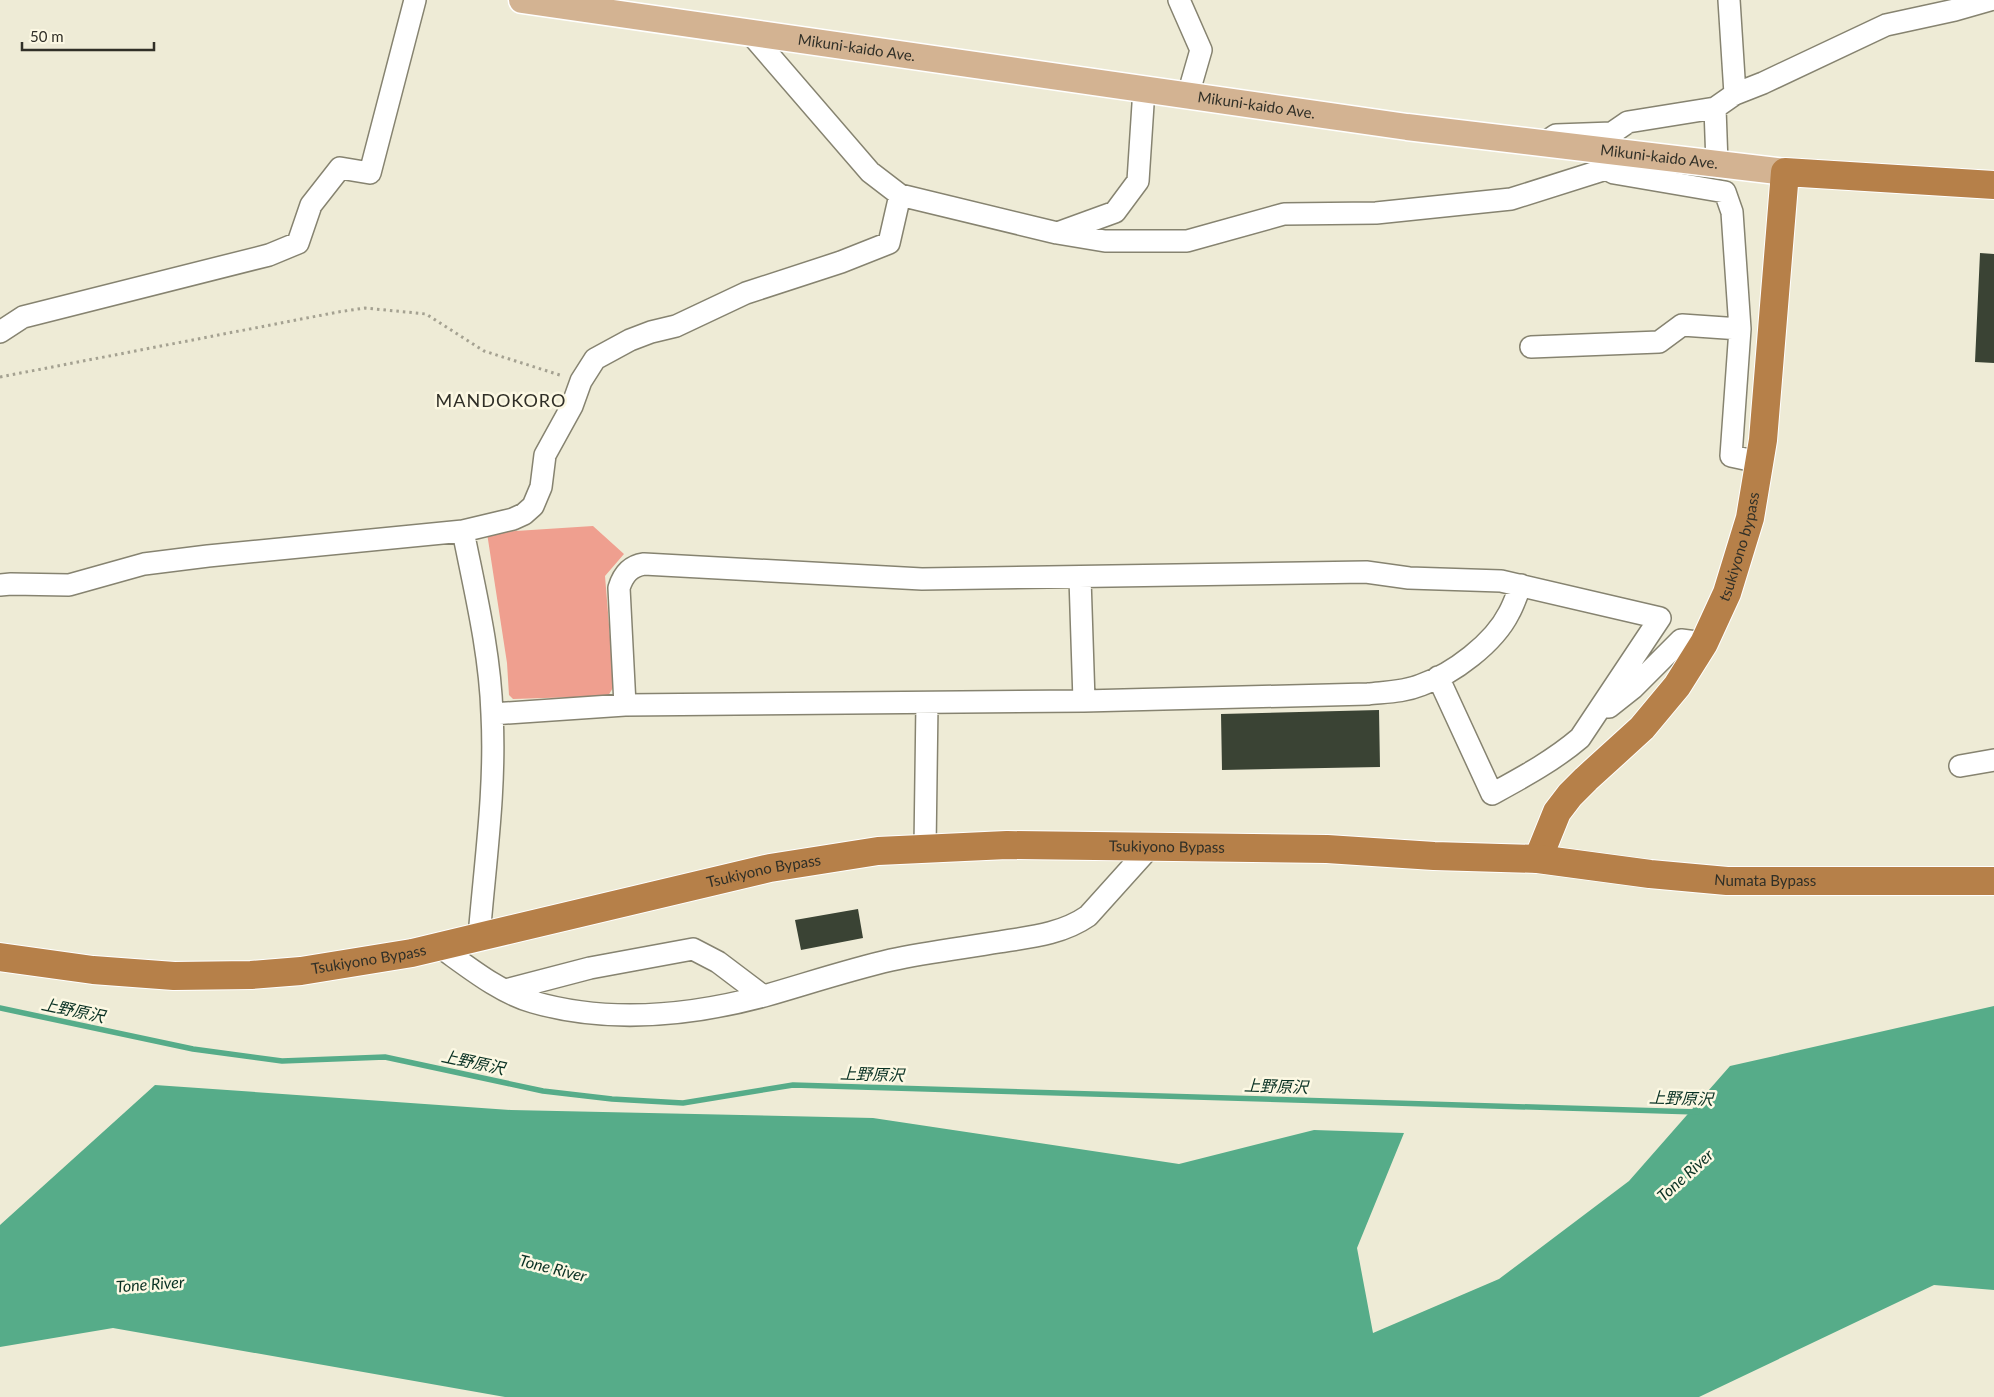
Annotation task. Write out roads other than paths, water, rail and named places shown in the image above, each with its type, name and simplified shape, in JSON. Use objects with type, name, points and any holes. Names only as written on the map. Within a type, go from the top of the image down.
[{"type":"highway","name":"Mikuni-kaido Ave.","points":[[1785,172],[1994,185]]},
{"type":"highway","name":"tsukiyono bypass","points":[[1538,859],[1557,812],[1586,779],[1642,728],[1682,679],[1704,643],[1727,593],[1744,543],[1759,462],[1769,387],[1775,282],[1785,172]]},
{"type":"highway","name":"Tsukiyono Bypass","points":[[0,957],[93,970],[202,976],[251,975],[327,968],[440,946],[770,868],[878,851],[925,848],[1007,845],[1327,849],[1434,856],[1538,859]]},
{"type":"highway","name":"Numata Bypass","points":[[1538,859],[1650,874],[1727,881],[1994,881]]},
{"type":"main road","name":"Mikuni-kaido Ave.","points":[[522,0],[619,7],[750,33],[1407,127],[1542,144],[1608,161],[1717,164],[1785,172]]},
{"type":"street","points":[[0,332],[23,317],[269,255],[298,243],[311,205],[340,168],[370,173],[415,0]]},
{"type":"street","points":[[1179,0],[1201,50],[1188,95]]},
{"type":"street","points":[[1729,0],[1736,94]]},
{"type":"street","points":[[1542,144],[1556,135],[1612,132],[1628,122],[1715,108],[1736,94],[1886,25],[1956,10],[1990,0]]},
{"type":"street","points":[[750,33],[870,172],[900,195],[1057,233],[1105,241],[1187,241],[1284,214],[1376,213],[1512,198],[1608,161],[1614,173],[1725,192],[1732,212],[1740,329],[1731,456],[1759,462]]},
{"type":"street","points":[[1057,233],[1115,212],[1138,181],[1144,89]]},
{"type":"street","points":[[1715,108],[1717,164]]},
{"type":"street","points":[[0,585],[69,585],[144,564],[463,531],[513,519],[524,514],[533,506],[541,487],[545,454],[572,406],[581,381],[594,359],[630,340],[651,332],[676,326],[746,293],[840,262],[889,243],[900,195]]},
{"type":"street","points":[[1531,347],[1659,342],[1682,325],[1740,329]]},
{"type":"street","points":[[463,531],[488,655],[492,714],[492,784],[479,937]]},
{"type":"street","points":[[625,706],[619,588],[626,573],[637,565],[922,579],[1366,572],[1409,578],[1501,581],[1521,584],[1660,618],[1580,738],[1564,752],[1492,794],[1438,678]]},
{"type":"street","points":[[1080,578],[1084,701]]},
{"type":"street","points":[[492,714],[625,706],[1084,701],[1368,694],[1399,691],[1421,686],[1438,678],[1481,648],[1509,614],[1521,584]]},
{"type":"street","points":[[1592,720],[1633,688],[1681,640],[1704,643]]},
{"type":"street","points":[[925,848],[927,703]]},
{"type":"street","points":[[1960,766],[1994,760]]},
{"type":"street","points":[[440,946],[484,977],[532,1002],[606,1016],[633,1016],[712,1008],[764,996],[891,960],[1062,930],[1088,916],[1151,846]]},
{"type":"street","points":[[506,990],[590,968],[693,949],[718,962],[764,996]]},
{"type":"water","name":"Tone River","points":[[1994,1006],[1994,1290],[1934,1285],[1699,1397],[505,1397],[113,1328],[0,1347],[0,1225],[155,1085],[511,1110],[873,1118],[1179,1164],[1314,1130],[1404,1133],[1357,1248],[1373,1333],[1499,1279],[1629,1181],[1730,1066]]},
{"type":"waterway","name":"上野原沢","points":[[0,1008],[193,1049],[282,1061],[385,1057],[543,1091],[612,1099],[683,1103],[793,1085],[1697,1112]]},
{"type":"district","name":"MANDOKORO","points":[[501,401]]}]
